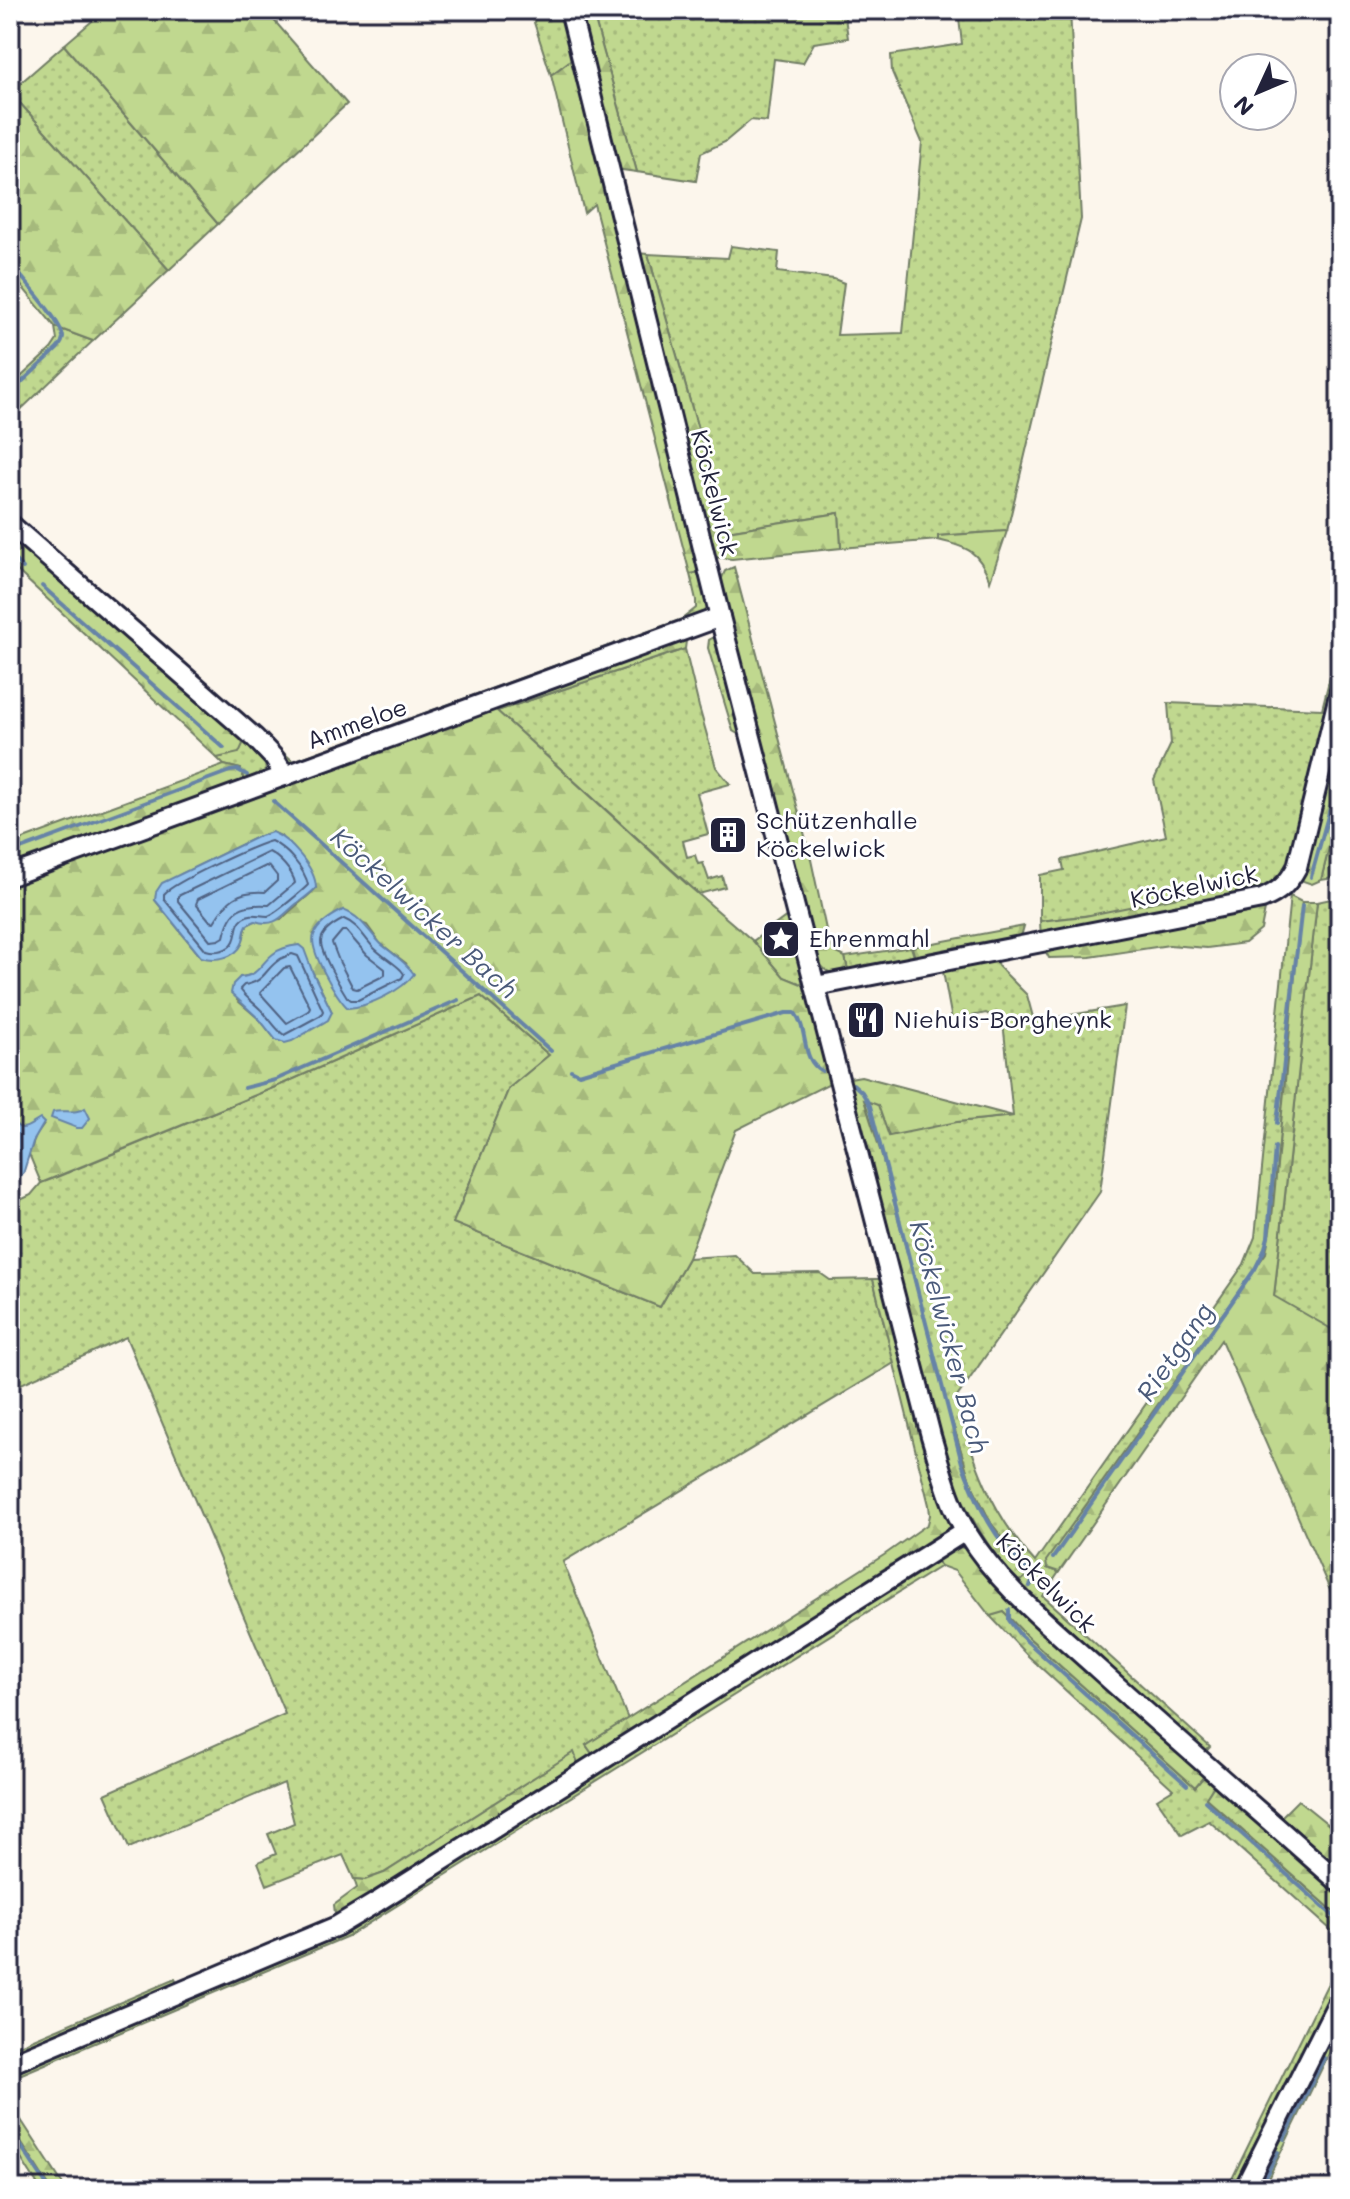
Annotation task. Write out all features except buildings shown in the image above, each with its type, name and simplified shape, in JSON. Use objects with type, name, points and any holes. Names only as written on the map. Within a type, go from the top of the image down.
[{"type":"street","name":"Köckelwick","points":[[570,10],[720,617],[947,1488],[965,1531],[985,1560],[1024,1601],[1214,1774],[1340,1883]]},
{"type":"street","points":[[10,524],[255,738],[274,758],[285,776]]},
{"type":"street","name":"Ammeloe","points":[[10,876],[720,617]]},
{"type":"street","name":"Köckelwick","points":[[816,986],[1275,894],[1289,883],[1297,867],[1340,691]]},
{"type":"street","points":[[10,2064],[337,1926],[965,1531]]},
{"type":"street","points":[[1244,2189],[1340,1998]]},
{"type":"green space","points":[[105,10],[265,10],[347,104],[218,224],[64,45]]},
{"type":"green space","points":[[530,10],[564,10],[575,57],[551,75]]},
{"type":"green space","points":[[576,10],[592,10],[637,172],[615,169]]},
{"type":"green space","points":[[592,10],[844,10],[848,38],[814,43],[803,63],[774,59],[767,122],[751,120],[725,142],[701,153],[696,181],[637,172]]},
{"type":"green space","points":[[958,10],[1070,10],[1081,219],[1007,531],[841,548],[839,513],[727,531],[648,254],[728,258],[731,246],[779,252],[777,272],[844,283],[837,335],[903,333],[922,142],[892,72],[891,55],[962,44]]},
{"type":"green space","points":[[64,45],[218,224],[169,270],[10,92]]},
{"type":"green space","points":[[575,57],[705,571],[690,574],[594,204],[584,213],[551,75]]},
{"type":"green space","points":[[10,92],[169,270],[93,341],[55,327],[10,272]]},
{"type":"green space","points":[[635,253],[648,254],[727,531],[839,513],[841,548],[732,559],[714,557]]},
{"type":"green space","points":[[55,327],[93,341],[10,420],[10,387],[51,349],[57,340]]},
{"type":"green space","points":[[10,512],[293,761],[682,619],[696,608],[690,574],[705,571],[710,605],[705,613],[294,767],[10,520]]},
{"type":"green space","points":[[10,529],[232,724],[243,744],[239,753],[217,758],[10,564]]},
{"type":"green space","points":[[1007,531],[990,581],[971,552],[938,540],[938,536]]},
{"type":"green space","points":[[734,567],[810,855],[828,939],[835,952],[845,957],[849,974],[831,973],[824,969],[812,944],[721,593],[725,571]]},
{"type":"green space","points":[[718,635],[744,733],[740,735],[733,731],[708,648],[709,640]]},
{"type":"green space","points":[[1340,636],[1340,668],[1292,869],[1262,895],[1040,921],[1040,875],[1064,870],[1062,860],[1166,836],[1154,780],[1171,744],[1168,703],[1322,709]]},
{"type":"green space","points":[[677,638],[686,641],[685,649],[497,711],[753,941],[784,977],[804,985],[811,998],[832,1082],[736,1130],[688,1258],[660,1307],[453,1223],[509,1088],[549,1055],[481,996],[280,1085],[41,1183],[29,1154],[43,1126],[17,1127],[10,1107],[10,884]],"holes":[[[272,832],[281,836],[316,888],[282,919],[255,921],[247,925],[242,944],[201,957],[155,900],[181,874]],[[336,914],[367,925],[380,943],[407,964],[314,934]],[[267,961],[313,973],[332,1012],[276,1040],[260,1020],[237,1000],[240,977],[258,970]]]},
{"type":"green space","points":[[685,649],[716,767],[730,784],[697,793],[708,834],[683,841],[687,857],[695,855],[698,864],[703,863],[709,880],[722,876],[725,887],[699,894],[497,711]]},
{"type":"green space","points":[[1340,703],[1340,803],[1321,880],[1312,884],[1303,881],[1299,874]]},
{"type":"green space","points":[[232,724],[265,761],[266,774],[245,787],[241,769],[224,765],[217,758],[239,752],[242,744]]},
{"type":"green space","points":[[224,765],[241,769],[245,787],[10,873],[10,844]]},
{"type":"green space","points":[[1340,803],[1340,877],[1321,880]]},
{"type":"green space","points":[[1251,882],[1262,895],[1041,939],[1040,921],[1085,916]]},
{"type":"green space","points":[[1290,896],[1302,902],[1266,1253],[1047,1568],[1059,1572],[1043,1596],[1210,1747],[1202,1756],[1013,1583],[981,1544],[949,1479],[844,1079],[850,1078],[848,1083],[952,1477],[981,1535],[1016,1580],[1022,1580],[1030,1573],[991,1523],[970,1481],[864,1099],[878,1105],[957,1122],[1013,1116],[1003,1022],[986,1013],[952,1020],[942,966],[995,957],[998,966],[1027,995],[1034,1021],[1125,1006],[1100,1192],[957,1397],[985,1485],[1006,1524],[1035,1562],[1244,1264],[1255,1237]]},
{"type":"green space","points":[[1340,897],[1340,1334],[1274,1297],[1317,902]]},
{"type":"green space","points":[[1302,902],[1317,902],[1274,1296],[1340,1334],[1340,1613],[1221,1340],[1059,1572],[1047,1568],[1046,1561],[1266,1253]]},
{"type":"green space","points":[[1266,904],[1261,930],[1245,943],[1207,948],[1169,945],[1090,957],[1049,958],[1043,946]]},
{"type":"green space","points":[[791,915],[806,971],[804,985],[784,977],[753,941]]},
{"type":"green space","points":[[1024,926],[1021,937],[916,962],[912,947]]},
{"type":"green space","points":[[911,947],[916,962],[849,974],[845,957]]},
{"type":"green space","points":[[481,996],[549,1055],[509,1088],[453,1223],[660,1307],[688,1258],[735,1255],[755,1274],[820,1273],[830,1280],[873,1279],[894,1363],[563,1562],[628,1719],[586,1745],[596,1759],[580,1769],[574,1753],[384,1873],[365,1880],[354,1879],[343,1855],[267,1885],[258,1862],[276,1854],[268,1834],[294,1823],[284,1783],[129,1848],[105,1794],[285,1714],[126,1337],[10,1389],[10,1205],[31,1195],[41,1183],[280,1085]]},
{"type":"green space","points":[[861,1076],[1013,1116],[957,1122],[889,1136],[878,1105],[864,1100],[970,1481],[991,1523],[1030,1573],[1022,1580],[1016,1581],[988,1544],[952,1477],[848,1083],[850,1078]]},
{"type":"green space","points":[[873,1279],[883,1279],[950,1518],[950,1528],[944,1537],[596,1759],[586,1745],[928,1524],[929,1505]]},
{"type":"green space","points":[[947,1548],[968,1549],[1205,1775],[1195,1787],[1004,1612],[990,1616],[955,1571],[941,1566],[932,1556]]},
{"type":"green space","points":[[932,1556],[941,1566],[348,1936],[10,2079],[10,2068],[330,1933]]},
{"type":"green space","points":[[1004,1611],[1027,1636],[1195,1787],[1205,1775],[1215,1784],[1206,1798],[1340,1917],[1340,1938],[1209,1821],[1182,1835],[1157,1799],[1173,1789],[1026,1654],[990,1616]]},
{"type":"green space","points":[[574,1752],[580,1769],[336,1922],[334,1905],[357,1888],[354,1879],[365,1880],[384,1873]]},
{"type":"green space","points":[[1215,1784],[1340,1896],[1340,1917],[1206,1798]]},
{"type":"green space","points":[[1298,1800],[1329,1825],[1340,1813],[1340,1878],[1276,1822]]},
{"type":"green space","points":[[1340,1965],[1340,1988],[1239,2189],[1227,2189],[1327,1985]]},
{"type":"green space","points":[[175,1979],[179,1988],[10,2059],[10,2049]]},
{"type":"green space","points":[[1340,2007],[1340,2031],[1263,2189],[1250,2189]]},
{"type":"green space","points":[[10,2103],[66,2189],[51,2189],[10,2125]]},
{"type":"green space","points":[[10,2125],[51,2189],[40,2189],[10,2141]]},
{"type":"water","points":[[272,832],[300,855],[312,872],[316,888],[278,920],[268,923],[255,921],[247,925],[242,944],[229,956],[218,959],[201,957],[155,900],[156,892],[162,883]]},
{"type":"water","points":[[343,910],[360,920],[414,974],[384,997],[348,1008],[325,973],[313,942],[319,927]]},
{"type":"water","points":[[299,945],[304,949],[332,1012],[328,1020],[285,1043],[276,1040],[231,993],[233,984],[240,977],[255,972],[278,951]]},
{"type":"water","points":[[85,1108],[90,1118],[82,1128],[51,1118],[53,1112]]},
{"type":"water","points":[[10,1116],[21,1128],[40,1119],[44,1123],[33,1142],[23,1174],[11,1180]]},
{"type":"waterway","points":[[10,263],[50,312],[63,338],[57,349],[10,393]]},
{"type":"waterway","points":[[10,556],[23,568]]},
{"type":"waterway","points":[[42,586],[224,748]]},
{"type":"waterway","name":"Köckelwicker Bach","points":[[10,853],[230,771],[238,770],[247,775]]},
{"type":"waterway","name":"Rietgang","points":[[1311,877],[1340,773]]},
{"type":"waterway","name":"Köckelwicker Bach","points":[[273,801],[551,1051]]},
{"type":"waterway","name":"Rietgang","points":[[1277,1123],[1302,906]]},
{"type":"waterway","points":[[244,1088],[275,1080],[458,1000]]},
{"type":"waterway","name":"Köckelwicker Bach","points":[[571,1070],[579,1074],[786,1013],[795,1013],[810,1060],[822,1071]]},
{"type":"waterway","name":"Köckelwicker Bach","points":[[853,1084],[870,1106],[962,1463],[994,1531],[1034,1579],[1030,1586]]},
{"type":"waterway","name":"Rietgang","points":[[1053,1558],[1255,1269],[1268,1237],[1275,1147]]},
{"type":"waterway","name":"Köckelwicker Bach","points":[[1009,1610],[1009,1620],[1020,1635],[1187,1785]]},
{"type":"waterway","name":"Köckelwicker Bach","points":[[1205,1801],[1340,1922]]},
{"type":"waterway","points":[[1329,2047],[1340,2025]]},
{"type":"waterway","points":[[1284,2139],[1324,2058]]},
{"type":"waterway","points":[[10,2129],[49,2189]]},
{"type":"waterway","points":[[1259,2189],[1278,2152]]},
{"type":"place","name":"Schützenhalle Köckelwick","points":[[728,835]]},
{"type":"place","name":"Ehrenmahl","points":[[781,939]]},
{"type":"place","name":"Niehuis-Borgheynk","points":[[866,1020]]}]
